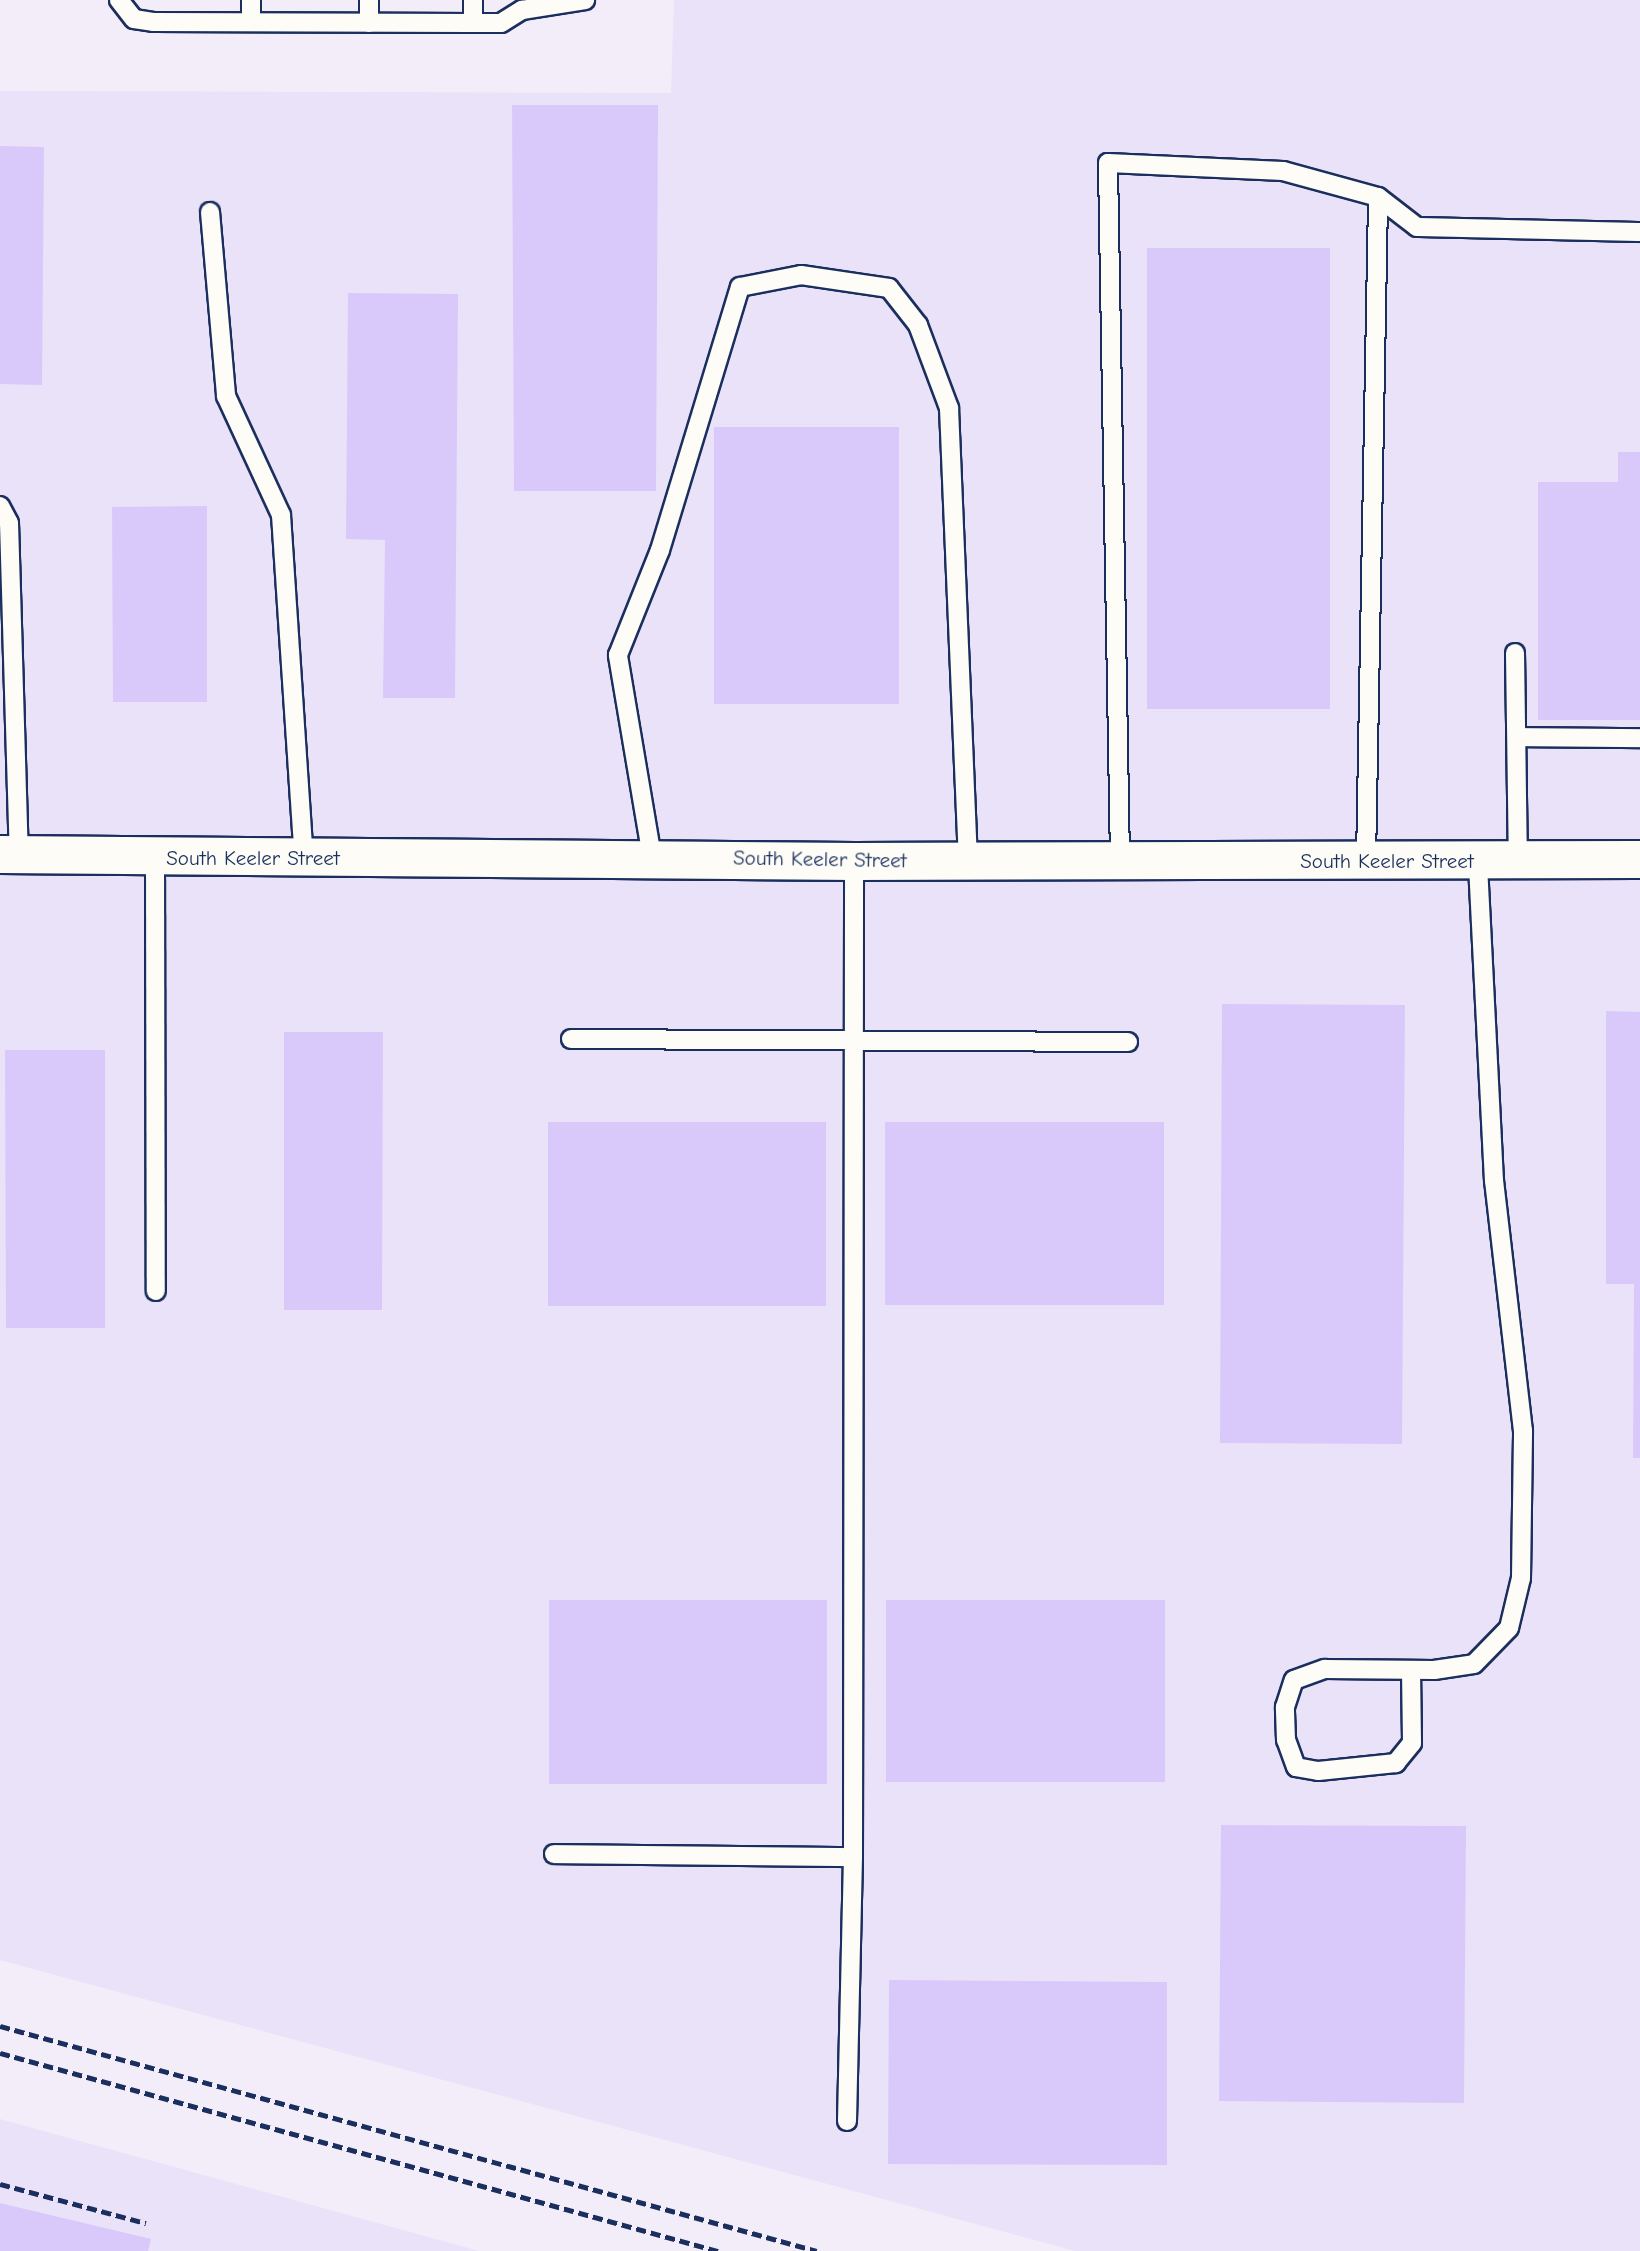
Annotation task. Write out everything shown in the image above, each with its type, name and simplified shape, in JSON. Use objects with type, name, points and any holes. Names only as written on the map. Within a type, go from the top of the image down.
[{"type":"street","name":"South Keeler Street","points":[[9,855],[304,859],[652,857],[854,861],[1640,859]]},
{"type":"lane","points":[[119,0],[134,19],[369,23],[501,23],[522,10],[585,0]]},
{"type":"lane","points":[[251,0],[251,22]]},
{"type":"lane","points":[[369,0],[369,23]]},
{"type":"lane","points":[[473,0],[473,23]]},
{"type":"lane","points":[[1120,860],[1108,163],[1283,172],[1378,197],[1417,227],[1640,232]]},
{"type":"lane","points":[[1366,861],[1378,197]]},
{"type":"lane","points":[[210,212],[226,396],[281,515],[304,859]]},
{"type":"lane","points":[[652,857],[618,655],[660,550],[740,287],[800,275],[889,288],[918,325],[949,408],[968,861]]},
{"type":"lane","points":[[0,506],[9,523],[9,855]]},
{"type":"lane","points":[[1515,653],[1518,861]]},
{"type":"lane","points":[[1517,737],[1640,738]]},
{"type":"lane","points":[[155,858],[156,1292]]},
{"type":"lane","points":[[847,2121],[853,1857],[854,861]]},
{"type":"lane","points":[[1411,1670],[1412,1743],[1396,1763],[1318,1771],[1296,1767],[1286,1740],[1285,1707],[1294,1680],[1325,1669],[1411,1670],[1474,1664],[1509,1628],[1521,1578],[1523,1431],[1493,1168],[1479,861]]},
{"type":"lane","points":[[572,1039],[1128,1042]]},
{"type":"lane","points":[[554,1853],[853,1857]]},
{"type":"shaded area","points":[[674,0],[1640,0],[1640,2251],[1075,2251],[0,1960],[0,91],[671,93]]},
{"type":"shaded area","points":[[0,2119],[479,2251],[0,2251]]},
{"type":"building","points":[[512,105],[658,105],[656,491],[514,491]]},
{"type":"building","points":[[0,146],[44,147],[42,385],[0,384]]},
{"type":"building","points":[[1147,248],[1330,248],[1330,709],[1147,709]]},
{"type":"building","points":[[348,293],[458,294],[455,698],[383,698],[385,540],[346,539]]},
{"type":"building","points":[[714,427],[899,427],[899,704],[714,704]]},
{"type":"building","points":[[1618,452],[1640,452],[1640,720],[1538,720],[1538,482],[1618,482]]},
{"type":"building","points":[[207,506],[207,702],[113,702],[112,507]]},
{"type":"building","points":[[1222,1004],[1405,1005],[1402,1444],[1220,1443]]},
{"type":"building","points":[[1606,1011],[1640,1012],[1640,1458],[1633,1458],[1634,1284],[1606,1284]]},
{"type":"building","points":[[284,1032],[383,1032],[382,1310],[284,1310]]},
{"type":"building","points":[[5,1050],[105,1050],[105,1328],[6,1328]]},
{"type":"building","points":[[548,1122],[826,1122],[826,1306],[548,1306]]},
{"type":"building","points":[[885,1122],[1164,1122],[1164,1305],[885,1305]]},
{"type":"building","points":[[549,1600],[827,1600],[827,1784],[549,1784]]},
{"type":"building","points":[[886,1600],[1165,1600],[1165,1782],[886,1782]]},
{"type":"building","points":[[1221,1825],[1466,1826],[1464,2103],[1219,2101]]},
{"type":"building","points":[[889,1980],[1167,1982],[1167,2165],[888,2164]]},
{"type":"building","points":[[0,2203],[151,2239],[148,2251],[0,2251]]},
{"type":"railway","points":[[0,2026],[817,2251]]},
{"type":"railway","points":[[0,2053],[718,2251]]},
{"type":"railway","points":[[0,2184],[146,2223]]}]
